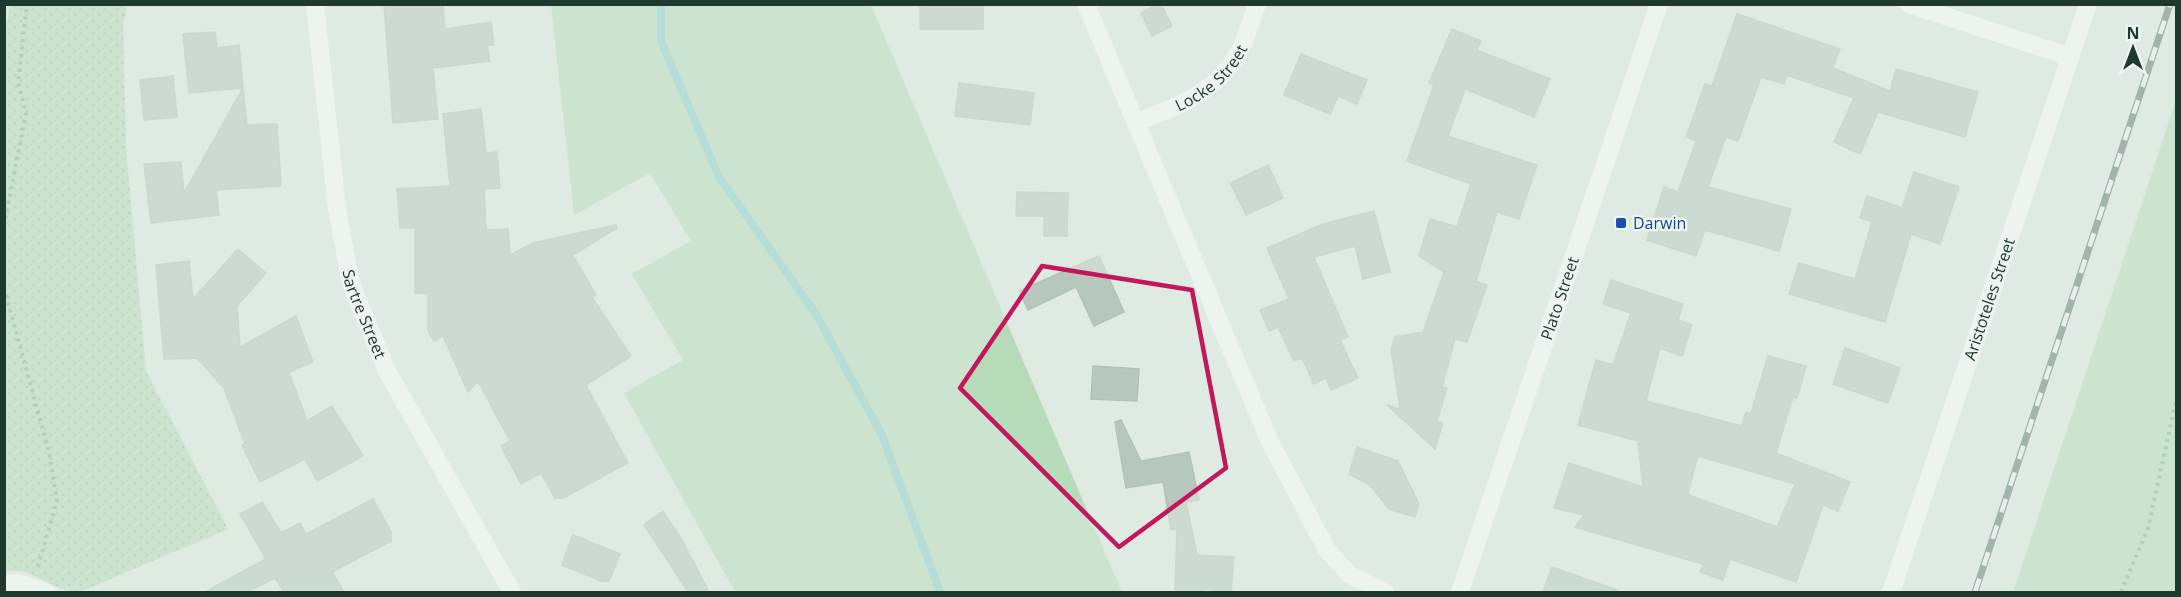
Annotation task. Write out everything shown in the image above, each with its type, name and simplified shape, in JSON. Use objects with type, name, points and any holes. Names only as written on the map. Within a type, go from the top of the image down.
[{"type":"street","name":"Sartre Street","points":[[315,4],[337,209],[351,284],[387,371],[512,592]]},
{"type":"street","points":[[1086,4],[1270,442],[1327,550],[1349,574],[1385,592]]},
{"type":"street","name":"Locke Street","points":[[1137,122],[1176,108],[1213,86],[1237,56],[1257,4]]},
{"type":"street","name":"Plato Street","points":[[1460,592],[1659,4]]},
{"type":"street","points":[[1908,4],[2071,57]]},
{"type":"street","name":"Aristoteles Street","points":[[1891,592],[2088,4]]},
{"type":"street","points":[[4,584],[18,583],[39,590]]},
{"type":"path","points":[[4,226],[26,113],[18,82],[27,4]]},
{"type":"path","points":[[4,288],[48,452],[57,501],[39,590]]},
{"type":"path","points":[[2121,592],[2148,528],[2176,401]]},
{"type":"highlighted area","points":[[1042,266],[1192,290],[1226,468],[1119,547],[960,388]]},
{"type":"green space","points":[[10,5],[127,5],[123,27],[126,147],[146,371],[228,529],[80,592],[61,589],[26,573],[5,571],[4,39]]},
{"type":"green space","points":[[551,5],[871,5],[1122,592],[735,592],[624,393],[683,360],[632,274],[691,241],[650,173],[574,215]]},
{"type":"green space","points":[[2176,100],[2176,592],[2013,592]]},
{"type":"building","points":[[384,4],[443,4],[445,29],[491,22],[494,45],[487,45],[490,61],[433,68],[438,119],[393,123]]},
{"type":"building","points":[[920,4],[983,4],[983,29],[920,29]]},
{"type":"building","points":[[1161,4],[1172,26],[1152,36],[1141,13]]},
{"type":"building","points":[[1737,14],[1840,49],[1833,68],[1890,91],[1896,69],[1978,92],[1965,137],[1878,112],[1860,154],[1834,142],[1854,98],[1787,75],[1784,84],[1761,77],[1738,141],[1726,137],[1708,187],[1791,209],[1779,251],[1705,230],[1696,256],[1647,240],[1664,187],[1678,192],[1696,141],[1686,137],[1705,84],[1712,86]]},
{"type":"building","points":[[1452,29],[1481,41],[1477,50],[1550,79],[1534,117],[1465,89],[1448,136],[1537,165],[1519,219],[1497,212],[1476,281],[1487,285],[1467,342],[1455,339],[1442,387],[1447,388],[1437,421],[1443,423],[1435,449],[1387,405],[1400,409],[1391,349],[1395,337],[1423,332],[1444,272],[1419,256],[1430,219],[1457,227],[1471,184],[1407,161],[1434,85],[1429,83]]},
{"type":"building","points":[[215,32],[217,48],[239,45],[243,88],[189,93],[183,34]]},
{"type":"building","points":[[1301,54],[1367,80],[1357,104],[1338,96],[1330,114],[1284,95]]},
{"type":"building","points":[[173,76],[177,117],[144,120],[140,80]]},
{"type":"building","points":[[959,83],[1034,93],[1030,125],[955,116]]},
{"type":"building","points":[[243,88],[247,125],[277,124],[281,186],[216,190],[219,215],[151,223],[144,164],[181,162],[184,193]]},
{"type":"building","points":[[481,109],[486,153],[497,152],[500,188],[484,189],[486,230],[508,229],[510,255],[533,243],[616,225],[617,228],[573,255],[596,295],[592,297],[631,356],[586,385],[628,463],[563,498],[555,498],[541,473],[521,484],[501,446],[510,441],[478,381],[468,392],[443,336],[434,341],[428,330],[428,293],[415,293],[415,228],[400,228],[397,189],[450,186],[443,114]]},
{"type":"building","points":[[1268,165],[1283,198],[1246,215],[1230,183]]},
{"type":"building","points":[[1914,172],[1959,187],[1940,244],[1911,234],[1885,322],[1789,294],[1799,263],[1855,279],[1872,222],[1860,218],[1867,196],[1902,208]]},
{"type":"building","points":[[1017,192],[1068,193],[1067,236],[1044,236],[1044,216],[1016,216]]},
{"type":"building","points":[[1374,211],[1390,272],[1363,279],[1355,246],[1314,257],[1348,337],[1340,340],[1358,378],[1331,390],[1326,378],[1314,384],[1302,358],[1294,361],[1278,327],[1269,331],[1260,310],[1289,299],[1267,248],[1323,224]]},
{"type":"building","points":[[238,249],[266,273],[237,306],[240,347],[296,316],[313,362],[289,372],[307,421],[332,406],[363,456],[317,481],[305,459],[260,482],[242,445],[245,444],[224,388],[197,358],[164,359],[156,265],[189,261],[193,299]]},
{"type":"building","points":[[1099,256],[1124,312],[1094,326],[1076,287],[1028,310],[1019,291]]},
{"type":"building","points":[[1611,280],[1683,304],[1678,320],[1692,325],[1682,356],[1660,348],[1646,401],[1742,426],[1746,412],[1751,413],[1768,356],[1806,366],[1797,398],[1793,397],[1776,453],[1850,482],[1838,511],[1823,505],[1796,582],[1730,559],[1723,580],[1700,572],[1703,564],[1575,527],[1584,515],[1554,508],[1569,463],[1643,487],[1638,441],[1578,425],[1596,360],[1613,365],[1631,313],[1603,304]],"holes":[[[1698,456],[1795,484],[1777,527],[1688,493]]]},
{"type":"building","points":[[1845,348],[1900,368],[1888,403],[1833,384]]},
{"type":"building","points":[[1093,366],[1139,369],[1137,401],[1091,399]]},
{"type":"building","points":[[1121,420],[1141,461],[1189,452],[1199,500],[1186,502],[1197,555],[1234,557],[1231,592],[1203,589],[1203,592],[1175,592],[1177,529],[1171,530],[1163,482],[1126,488],[1115,422]]},
{"type":"building","points":[[1357,447],[1398,461],[1419,504],[1415,517],[1389,509],[1370,485],[1349,474]]},
{"type":"building","points":[[373,499],[391,532],[391,541],[332,572],[344,592],[284,592],[275,578],[247,592],[205,592],[266,559],[240,514],[262,502],[281,533],[300,523],[306,534]]},
{"type":"building","points":[[663,511],[682,540],[709,592],[688,592],[644,525]]},
{"type":"building","points":[[573,535],[620,554],[609,581],[601,581],[562,565]]},
{"type":"building","points":[[1552,567],[1617,590],[1617,592],[1543,592]]},
{"type":"waterway","points":[[661,4],[661,41],[719,177],[816,314],[882,435],[940,592]]},
{"type":"railway","points":[[1975,592],[2170,4]]},
{"type":"place","name":"Darwin","points":[[1621,223]]}]
